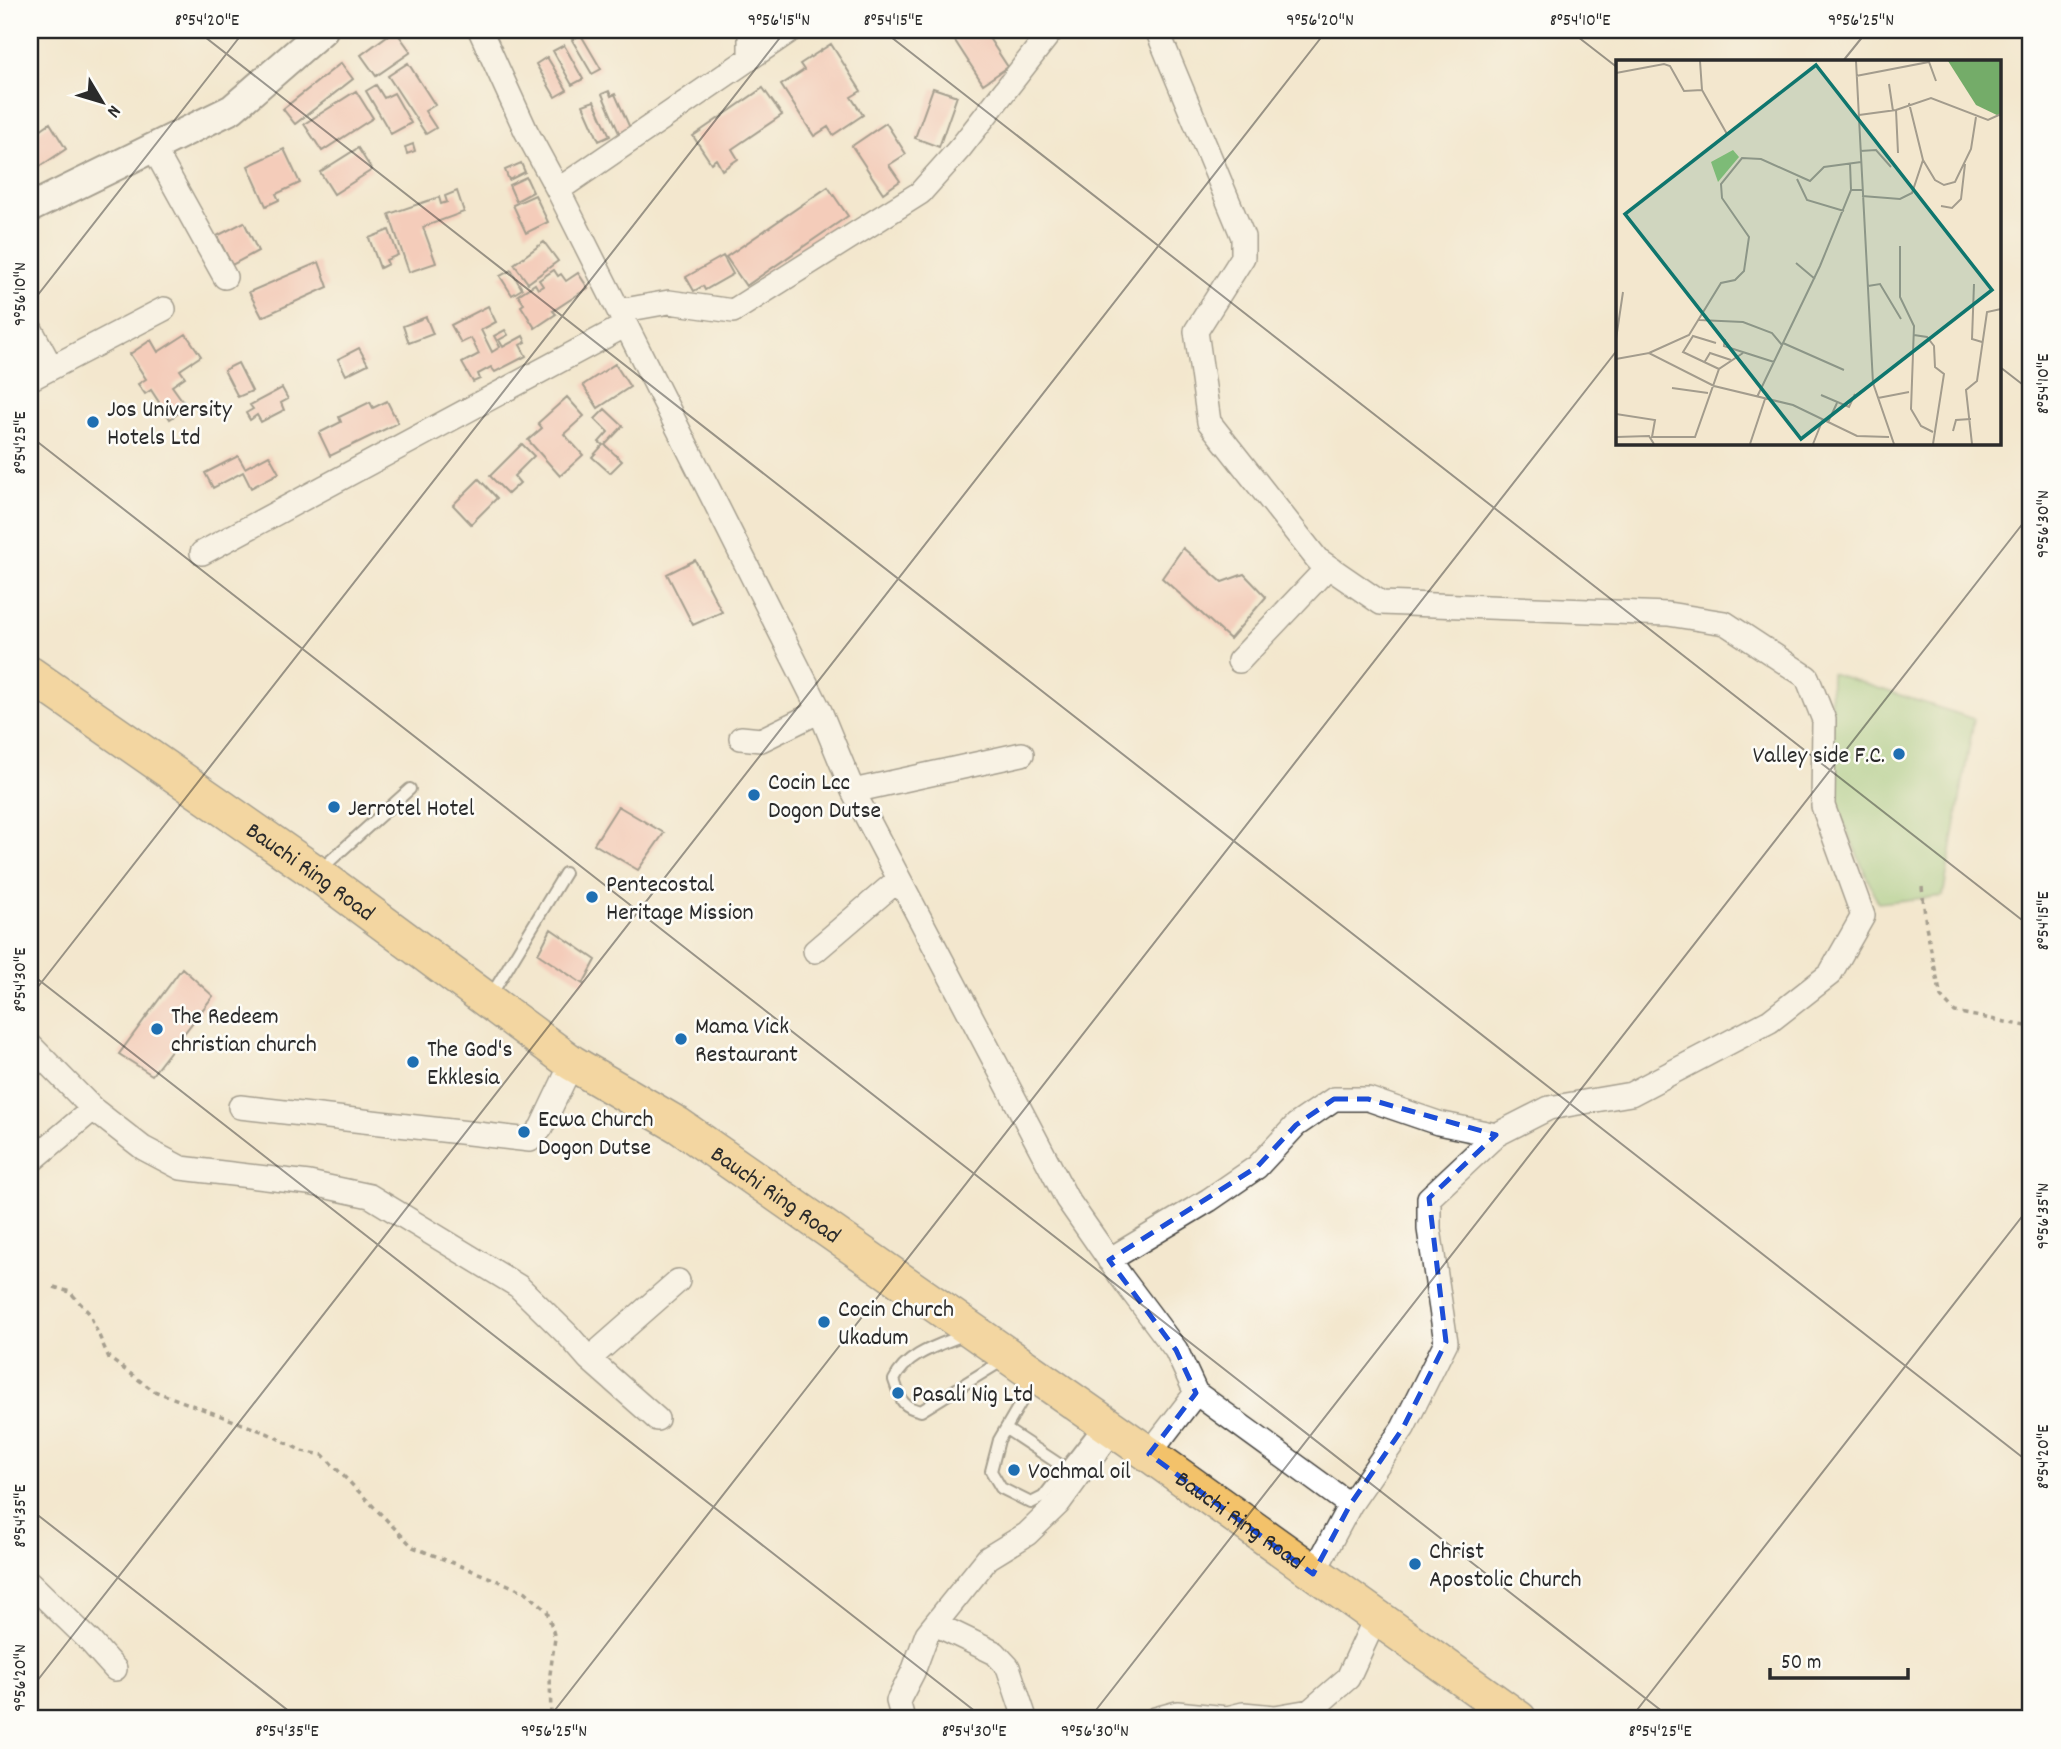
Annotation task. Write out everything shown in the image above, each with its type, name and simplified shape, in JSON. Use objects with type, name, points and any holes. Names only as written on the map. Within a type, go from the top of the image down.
[{"type":"main road","name":"Bauchi Ring Road","points":[[30,674],[316,873],[572,1063],[678,1125],[1149,1454],[1519,1719]]},
{"type":"street","points":[[30,208],[232,108],[323,30]]},
{"type":"street","points":[[480,30],[526,131],[820,711],[853,791],[1067,1199],[1176,1350],[1196,1393],[1323,1488],[1350,1505]]},
{"type":"street","points":[[750,30],[750,56]]},
{"type":"street","points":[[558,190],[791,30]]},
{"type":"street","points":[[202,553],[623,318],[669,302],[733,311],[920,193],[961,147],[1052,30]]},
{"type":"street","points":[[1157,30],[1243,237],[1243,257],[1196,331],[1209,422],[1317,559],[1381,603],[1668,614],[1725,623],[1807,677],[1824,720],[1823,806],[1863,916],[1830,974],[1770,1021],[1631,1094],[1549,1108],[1496,1135],[1429,1198],[1429,1228],[1446,1342],[1403,1428],[1350,1505],[1313,1573]]},
{"type":"street","points":[[153,147],[225,277]]},
{"type":"street","points":[[30,379],[164,309]]},
{"type":"street","points":[[30,328],[51,367]]},
{"type":"street","points":[[1239,661],[1328,567]]},
{"type":"street","points":[[741,738],[761,740],[820,711]]},
{"type":"street","points":[[853,791],[1022,754]]},
{"type":"street","points":[[815,951],[899,879]]},
{"type":"street","points":[[30,1045],[93,1109],[143,1148],[181,1168],[309,1183],[370,1196],[518,1286],[589,1359],[657,1419]]},
{"type":"street","points":[[240,1107],[530,1140],[541,1128],[572,1063]]},
{"type":"street","points":[[1109,1259],[1209,1200],[1257,1167],[1296,1125],[1334,1099],[1367,1099],[1438,1122],[1496,1135]]},
{"type":"street","points":[[30,1162],[93,1109]]},
{"type":"street","points":[[589,1359],[678,1281]]},
{"type":"street","points":[[1149,1454],[1196,1393]]},
{"type":"street","points":[[903,1719],[898,1701],[913,1672],[927,1634],[988,1559],[1027,1534],[1058,1504],[1107,1425]]},
{"type":"street","points":[[30,1583],[115,1669]]},
{"type":"street","points":[[1155,1719],[1177,1713],[1227,1718],[1243,1714],[1275,1717],[1310,1711],[1348,1678],[1376,1617]]},
{"type":"street","points":[[935,1624],[995,1653],[1008,1667],[1025,1718]]},
{"type":"lane","points":[[316,873],[411,789]]},
{"type":"lane","points":[[488,1001],[565,873]]},
{"type":"lane","points":[[972,1331],[911,1358],[900,1368],[894,1380],[903,1403],[909,1408],[921,1411],[1023,1366]]},
{"type":"lane","points":[[1023,1366],[1006,1429],[999,1440],[991,1471],[1001,1488],[1031,1503],[1043,1497],[1065,1468],[1107,1425]]},
{"type":"lane","points":[[1006,1429],[1065,1468]]},
{"type":"path","points":[[1922,887],[1926,926],[1941,997],[1955,1012],[2031,1027]]},
{"type":"path","points":[[54,1287],[70,1292],[89,1313],[109,1358],[154,1391],[269,1434],[302,1451],[323,1455],[412,1547],[526,1592],[547,1611],[555,1638],[551,1674],[551,1719]]},
{"type":"highlighted area","points":[[1334,1099],[1368,1099],[1496,1135],[1429,1198],[1446,1342],[1403,1428],[1350,1505],[1313,1574],[1149,1454],[1196,1393],[1176,1350],[1109,1260],[1257,1167],[1296,1125]]},
{"type":"green space","name":"Valley side F.C.","points":[[1831,673],[1974,719],[1943,896],[1878,903],[1829,789]]},
{"type":"building","points":[[395,30],[411,52],[376,76],[361,55]]},
{"type":"building","points":[[948,30],[997,30],[999,32],[989,38],[1008,67],[983,84]]},
{"type":"building","points":[[581,35],[601,69],[592,74],[572,40]]},
{"type":"building","points":[[831,44],[861,91],[851,97],[863,115],[833,135],[828,127],[814,136],[781,85],[804,70],[800,64]]},
{"type":"building","points":[[564,45],[583,79],[572,85],[553,51]]},
{"type":"building","points":[[547,57],[567,90],[555,97],[536,64]]},
{"type":"building","points":[[341,63],[353,79],[295,124],[283,109]]},
{"type":"building","points":[[408,63],[435,105],[425,111],[436,128],[426,134],[388,76]]},
{"type":"building","points":[[376,85],[384,98],[394,93],[411,123],[391,134],[366,91]]},
{"type":"building","points":[[763,88],[782,115],[732,149],[738,159],[722,170],[716,159],[711,163],[693,136]]},
{"type":"building","points":[[933,88],[957,96],[939,147],[915,138]]},
{"type":"building","points":[[356,91],[373,118],[322,151],[304,124]]},
{"type":"building","points":[[609,91],[611,96],[615,94],[630,128],[619,133],[602,94]]},
{"type":"building","points":[[594,101],[610,136],[599,141],[583,105]]},
{"type":"building","points":[[50,123],[66,149],[36,169],[30,159],[30,137]]},
{"type":"building","points":[[886,123],[906,154],[889,165],[900,181],[883,193],[852,146]]},
{"type":"building","points":[[413,144],[415,151],[407,154],[405,147]]},
{"type":"building","points":[[358,148],[372,170],[334,194],[320,172]]},
{"type":"building","points":[[284,149],[300,183],[276,194],[279,200],[266,206],[248,166]]},
{"type":"building","points":[[521,163],[525,172],[509,180],[505,170]]},
{"type":"building","points":[[526,177],[533,192],[516,201],[509,185]]},
{"type":"building","points":[[828,187],[848,216],[746,286],[726,257]]},
{"type":"building","points":[[457,191],[464,212],[423,227],[436,263],[409,272],[389,214],[439,197],[441,204],[447,202],[445,196]]},
{"type":"building","points":[[535,195],[548,222],[526,233],[513,205]]},
{"type":"building","points":[[244,222],[258,251],[232,265],[217,236]]},
{"type":"building","points":[[389,230],[398,255],[386,260],[388,264],[380,268],[369,238]]},
{"type":"building","points":[[544,242],[558,261],[528,283],[514,264]]},
{"type":"building","points":[[723,256],[733,274],[705,290],[703,286],[694,291],[686,277]]},
{"type":"building","points":[[319,262],[328,287],[262,317],[249,292]]},
{"type":"building","points":[[511,270],[522,289],[512,295],[500,276]]},
{"type":"building","points":[[554,270],[566,281],[578,273],[588,288],[553,311],[556,314],[535,328],[521,306],[524,304],[518,295],[535,284],[538,289],[543,286],[539,280]]},
{"type":"building","points":[[488,306],[496,322],[481,330],[492,352],[500,347],[494,336],[505,330],[508,335],[499,340],[503,347],[523,336],[526,342],[520,345],[526,356],[495,372],[491,367],[478,374],[480,379],[473,382],[462,363],[479,354],[471,338],[461,343],[451,325]]},
{"type":"building","points":[[426,317],[433,334],[409,343],[403,326]]},
{"type":"building","points":[[186,334],[201,356],[180,370],[185,377],[172,386],[187,407],[170,419],[151,390],[145,394],[138,384],[146,379],[130,354],[151,340],[158,352]]},
{"type":"building","points":[[359,348],[368,364],[346,375],[338,359]]},
{"type":"building","points":[[238,363],[252,391],[238,397],[224,370]]},
{"type":"building","points":[[615,364],[630,387],[598,408],[583,385]]},
{"type":"building","points":[[282,388],[288,399],[281,403],[284,410],[261,422],[257,415],[250,420],[246,413],[253,409],[250,405]]},
{"type":"building","points":[[567,397],[584,416],[564,434],[583,455],[560,476],[528,440],[542,428],[538,423]]},
{"type":"building","points":[[387,401],[398,423],[330,456],[319,433],[341,422],[339,417],[370,402],[373,408]]},
{"type":"building","points":[[605,409],[623,426],[605,445],[622,461],[610,473],[592,457],[603,445],[599,442],[608,432],[595,419]]},
{"type":"building","points":[[522,444],[534,456],[514,476],[520,483],[508,494],[490,476]]},
{"type":"building","points":[[269,455],[279,473],[251,488],[243,472],[213,488],[205,473],[238,456],[245,468]]},
{"type":"building","points":[[479,479],[497,498],[471,524],[453,505]]},
{"type":"building","points":[[1183,548],[1222,582],[1244,574],[1266,597],[1230,639],[1162,578]]},
{"type":"building","points":[[695,560],[722,612],[693,625],[667,574]]},
{"type":"building","points":[[618,806],[664,833],[638,870],[594,844]]},
{"type":"building","points":[[551,929],[596,960],[583,984],[538,954]]},
{"type":"building","points":[[182,968],[213,996],[152,1075],[119,1054]]},
{"type":"place","name":"Jos University Hotels Ltd","points":[[93,422]]},
{"type":"place","name":"Valley side F.C.","points":[[1899,754]]},
{"type":"place","name":"Cocin Lcc Dogon Dutse","points":[[754,795]]},
{"type":"place","name":"Jerrotel Hotel","points":[[334,807]]},
{"type":"place","name":"Pentecostal Heritage Mission","points":[[592,897]]},
{"type":"place","name":"The Redeem christian church","points":[[157,1029]]},
{"type":"place","name":"Mama Vick Restaurant","points":[[681,1039]]},
{"type":"place","name":"The God's Ekklesia","points":[[413,1062]]},
{"type":"place","name":"Ecwa Church Dogon Dutse","points":[[524,1132]]},
{"type":"place","name":"Cocin Church Ukadum","points":[[824,1322]]},
{"type":"place","name":"Pasali Nig Ltd","points":[[898,1393]]},
{"type":"place","name":"Vochmal oil","points":[[1014,1470]]},
{"type":"place","name":"Christ Apostolic Church","points":[[1415,1564]]}]
